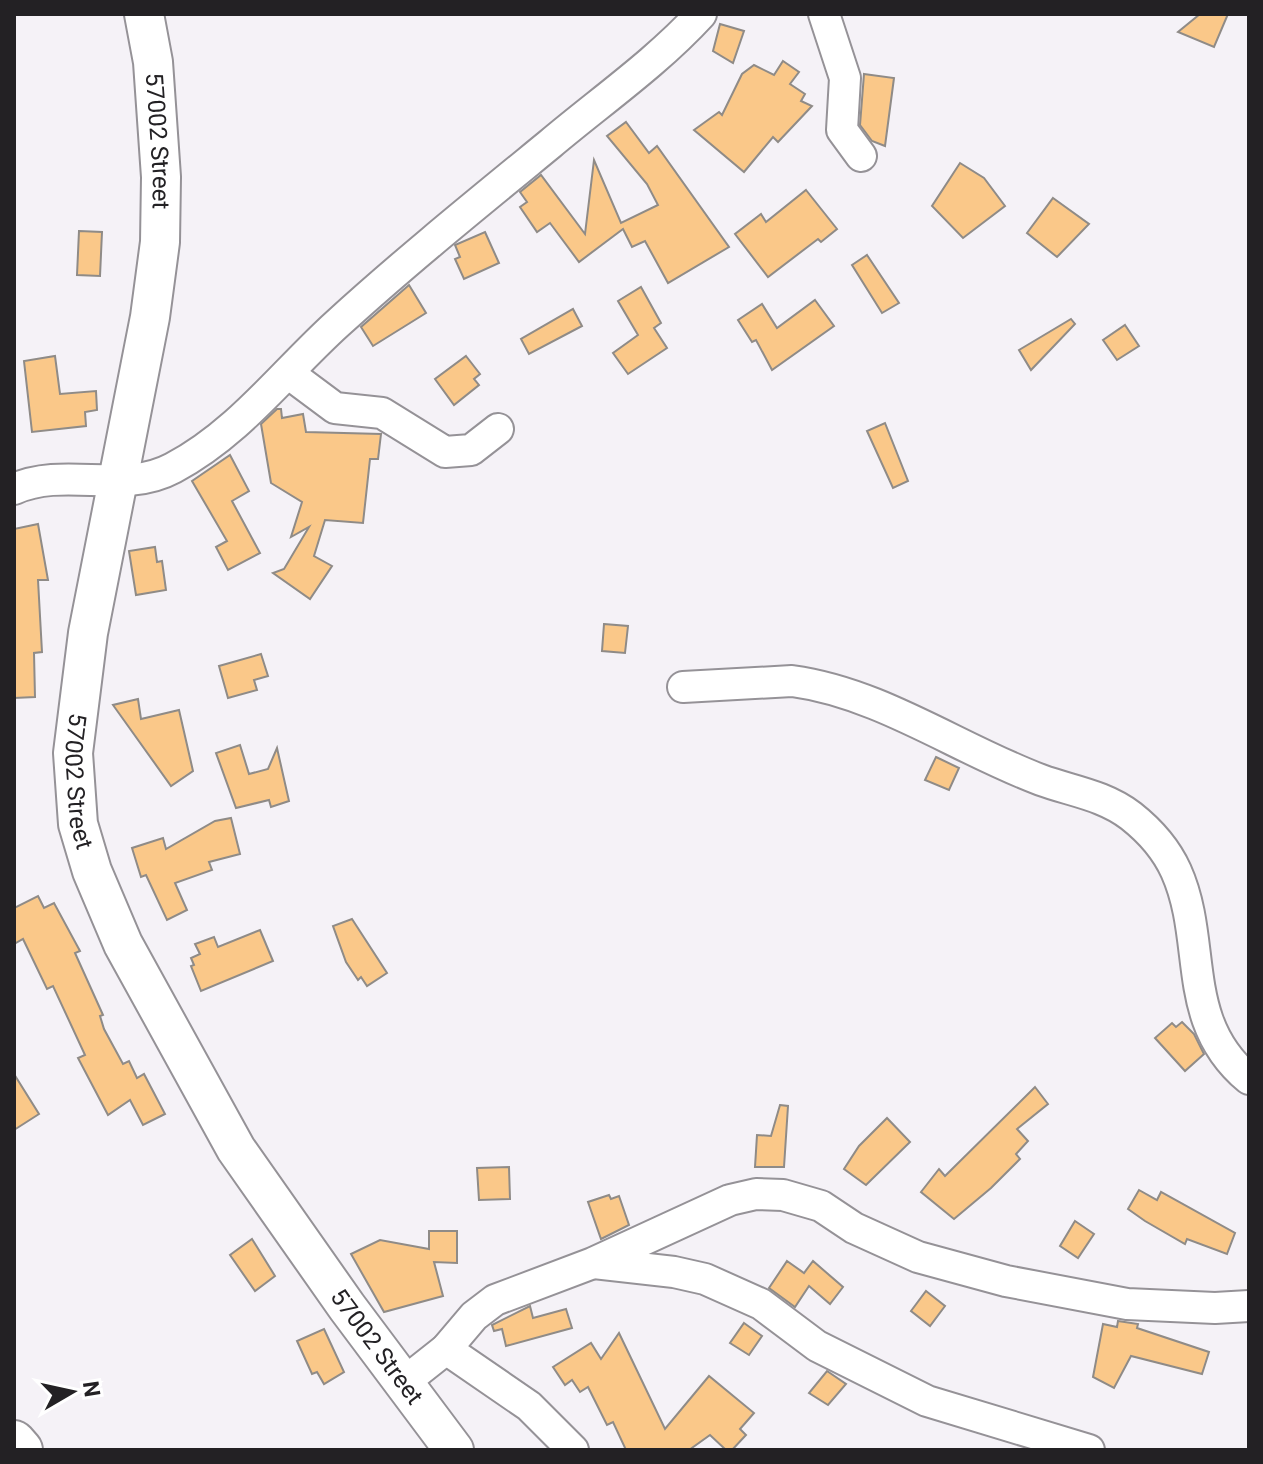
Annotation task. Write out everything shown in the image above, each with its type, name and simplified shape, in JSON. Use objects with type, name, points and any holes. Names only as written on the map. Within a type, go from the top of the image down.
[{"type":"main road","points":[[14,1442],[21,1450]]},
{"type":"street","name":"57002 Street","points":[[144,14],[153,62],[161,177],[160,242],[150,317],[88,633],[74,741],[74,800],[84,848],[123,944],[236,1149],[454,1450]]},
{"type":"street","points":[[14,489],[42,479],[116,481],[151,478],[174,467],[244,418],[348,315],[550,143],[667,51],[701,14]]},
{"type":"street","points":[[824,14],[845,78],[842,130],[861,156]]},
{"type":"street","points":[[288,373],[335,408],[382,413],[445,452],[471,450],[498,429]]},
{"type":"street","points":[[683,687],[792,681],[810,683],[861,699],[1040,780],[1094,796],[1129,814],[1166,851],[1178,875],[1205,1015],[1215,1038],[1235,1067],[1249,1079]]},
{"type":"street","points":[[403,1383],[446,1349],[474,1316],[495,1300],[593,1263],[730,1200],[756,1194],[783,1195],[821,1206],[854,1228],[918,1257],[1006,1281],[1127,1304],[1215,1308],[1249,1306]]},
{"type":"street","points":[[593,1263],[674,1272],[705,1279],[761,1304],[817,1346],[927,1401],[1089,1450]]},
{"type":"street","points":[[446,1349],[529,1406],[573,1450]]},
{"type":"building","points":[[1200,14],[1228,14],[1214,47],[1178,32]]},
{"type":"building","points":[[720,24],[744,31],[733,63],[713,51]]},
{"type":"building","points":[[783,61],[799,72],[790,84],[805,94],[801,101],[812,106],[778,142],[773,137],[744,172],[694,130],[719,112],[722,115],[742,74],[754,65],[774,75]]},
{"type":"building","points":[[864,74],[894,78],[885,146],[872,141],[860,125]]},
{"type":"building","points":[[626,122],[649,153],[657,146],[729,247],[668,283],[645,241],[632,247],[623,229],[579,262],[550,223],[537,232],[520,207],[527,202],[520,192],[541,175],[585,234],[594,160],[621,223],[658,205],[647,184],[607,136]]},
{"type":"building","points":[[960,163],[984,178],[1005,206],[963,238],[932,206]]},
{"type":"building","points":[[806,190],[837,229],[821,242],[818,239],[768,277],[735,234],[761,214],[766,222]]},
{"type":"building","points":[[1053,198],[1089,224],[1057,257],[1027,233]]},
{"type":"building","points":[[79,231],[102,232],[100,276],[77,275]]},
{"type":"building","points":[[485,232],[499,263],[464,279],[455,259],[460,257],[455,245]]},
{"type":"building","points":[[867,255],[899,303],[882,313],[852,265]]},
{"type":"building","points":[[409,285],[426,313],[373,346],[361,327]]},
{"type":"building","points":[[641,287],[661,323],[654,328],[667,348],[628,374],[613,353],[638,335],[618,301]]},
{"type":"building","points":[[815,300],[834,326],[772,370],[756,340],[752,342],[738,320],[762,304],[777,328]]},
{"type":"building","points":[[573,309],[582,326],[529,354],[521,339]]},
{"type":"building","points":[[1071,319],[1075,324],[1031,370],[1019,350]]},
{"type":"building","points":[[1125,325],[1139,346],[1117,360],[1103,340]]},
{"type":"building","points":[[55,356],[60,394],[96,391],[97,410],[85,412],[86,426],[32,432],[24,361]]},
{"type":"building","points":[[466,356],[480,374],[474,379],[479,385],[454,405],[435,379]]},
{"type":"building","points":[[281,409],[282,418],[303,414],[306,432],[381,434],[378,459],[370,459],[363,523],[325,520],[314,556],[332,566],[310,599],[273,573],[284,569],[309,527],[291,537],[302,502],[271,483],[261,424]]},
{"type":"building","points":[[885,423],[908,481],[893,488],[867,431]]},
{"type":"building","points":[[230,455],[249,491],[232,501],[260,553],[228,570],[216,547],[227,541],[192,481]]},
{"type":"building","points":[[38,524],[48,580],[38,580],[42,652],[34,653],[35,697],[14,698],[14,529]]},
{"type":"building","points":[[155,547],[157,562],[162,561],[166,590],[136,595],[129,551]]},
{"type":"building","points":[[604,624],[628,626],[625,653],[602,651]]},
{"type":"building","points":[[261,654],[268,676],[254,680],[257,690],[228,698],[219,666]]},
{"type":"building","points":[[138,699],[141,719],[179,710],[193,771],[171,786],[113,705]]},
{"type":"building","points":[[240,745],[249,774],[268,769],[277,748],[289,801],[271,807],[269,800],[236,808],[216,753]]},
{"type":"building","points":[[936,757],[959,768],[949,790],[925,780]]},
{"type":"building","points":[[231,818],[240,854],[209,862],[212,870],[175,883],[187,910],[167,920],[146,875],[141,877],[132,848],[163,838],[166,849],[215,821]]},
{"type":"building","points":[[38,896],[44,908],[54,903],[80,951],[75,953],[103,1015],[100,1016],[104,1029],[123,1064],[129,1061],[137,1078],[144,1074],[165,1114],[143,1125],[130,1100],[108,1115],[78,1058],[85,1055],[53,986],[47,989],[23,939],[14,944],[14,908]]},
{"type":"building","points":[[352,919],[387,973],[367,986],[361,977],[358,980],[346,962],[333,926]]},
{"type":"building","points":[[260,930],[273,961],[201,991],[191,966],[194,965],[191,958],[200,954],[195,944],[214,937],[218,947]]},
{"type":"building","points":[[1182,1022],[1194,1034],[1204,1054],[1185,1071],[1155,1038],[1172,1023],[1176,1027]]},
{"type":"building","points":[[14,1074],[39,1114],[14,1130]]},
{"type":"building","points":[[1035,1087],[1048,1104],[1017,1129],[1028,1141],[1016,1154],[1020,1159],[991,1188],[954,1219],[921,1192],[939,1169],[945,1176]]},
{"type":"building","points":[[780,1105],[788,1106],[784,1167],[755,1167],[757,1135],[771,1136]]},
{"type":"building","points":[[887,1118],[910,1142],[866,1185],[844,1169],[859,1146]]},
{"type":"building","points":[[509,1167],[510,1199],[479,1200],[477,1168]]},
{"type":"building","points":[[1139,1190],[1157,1200],[1161,1192],[1235,1233],[1227,1254],[1187,1239],[1185,1244],[1128,1209]]},
{"type":"building","points":[[609,1195],[611,1199],[619,1196],[629,1225],[601,1239],[588,1202]]},
{"type":"building","points":[[1075,1221],[1094,1234],[1078,1258],[1060,1246]]},
{"type":"building","points":[[429,1231],[457,1231],[457,1263],[434,1262],[443,1296],[384,1312],[351,1254],[380,1240],[429,1249]]},
{"type":"building","points":[[252,1239],[275,1276],[255,1291],[230,1255]]},
{"type":"building","points":[[787,1261],[804,1273],[813,1261],[843,1287],[830,1304],[809,1286],[795,1307],[769,1288]]},
{"type":"building","points":[[926,1291],[945,1306],[930,1326],[911,1311]]},
{"type":"building","points":[[530,1306],[533,1318],[566,1309],[572,1328],[506,1346],[502,1329],[494,1331],[492,1325]]},
{"type":"building","points":[[1118,1321],[1138,1324],[1137,1328],[1209,1352],[1202,1374],[1131,1356],[1114,1388],[1093,1377],[1103,1324],[1117,1327]]},
{"type":"building","points":[[744,1323],[762,1336],[749,1355],[730,1343]]},
{"type":"building","points":[[324,1329],[344,1372],[324,1384],[317,1372],[312,1374],[297,1341]]},
{"type":"building","points":[[619,1333],[665,1429],[709,1376],[754,1413],[740,1429],[746,1435],[732,1450],[726,1450],[710,1435],[689,1450],[626,1450],[613,1422],[607,1425],[588,1387],[580,1392],[572,1380],[565,1385],[553,1367],[591,1343],[601,1359]]},
{"type":"building","points":[[827,1371],[846,1384],[828,1405],[809,1393]]}]
